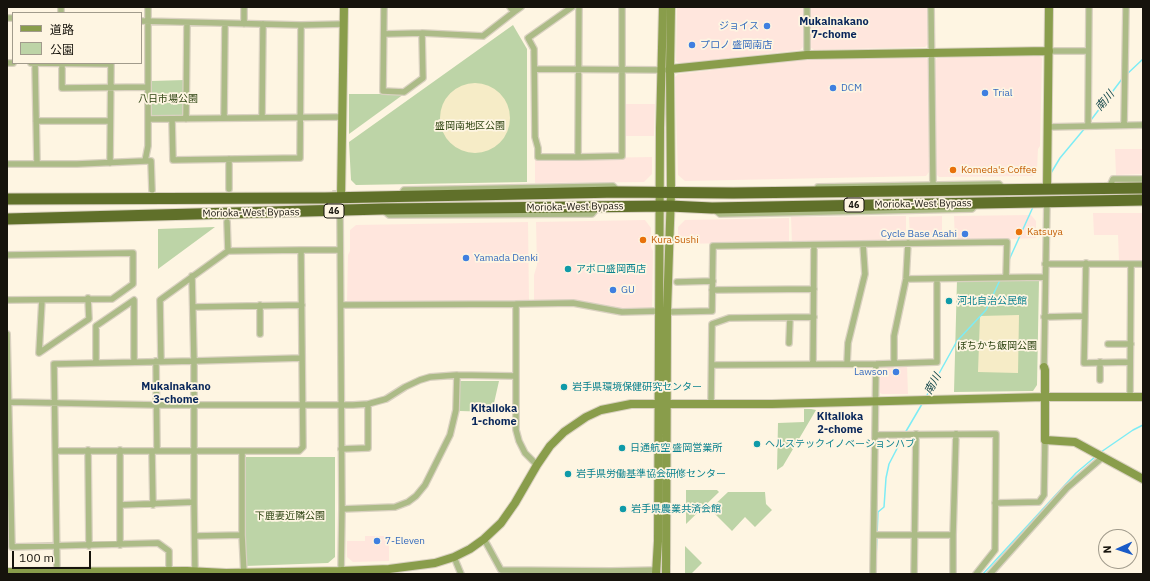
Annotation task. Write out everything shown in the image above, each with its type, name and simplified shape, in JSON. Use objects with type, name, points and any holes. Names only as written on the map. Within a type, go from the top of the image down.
[{"type":"highway","name":"Morioka-West Bypass","points":[[7,199],[341,197],[620,192],[733,194],[1005,190],[1047,183],[1109,188],[1143,188]]},
{"type":"highway","name":"Morioka-West Bypass","points":[[7,219],[382,209],[665,206],[712,208],[1143,200]]},
{"type":"street","points":[[145,161],[148,146],[148,7]]},
{"type":"street","points":[[244,7],[244,24]]},
{"type":"street","points":[[341,197],[344,7]]},
{"type":"street","points":[[384,7],[383,91],[404,92],[423,78],[422,33]]},
{"type":"street","points":[[384,34],[422,33],[482,36],[512,10],[521,7]]},
{"type":"street","points":[[572,7],[528,38],[534,49],[535,137],[538,148],[538,157],[622,156],[622,7]]},
{"type":"street","points":[[578,156],[579,7]]},
{"type":"street","points":[[484,539],[501,570],[524,572],[656,572],[663,404],[666,70],[663,7]]},
{"type":"street","points":[[666,70],[672,7]]},
{"type":"street","points":[[807,7],[807,55]]},
{"type":"street","points":[[931,7],[933,184]]},
{"type":"street","points":[[1047,183],[1049,7]]},
{"type":"street","points":[[1088,126],[1089,7]]},
{"type":"street","points":[[1124,125],[1126,7]]},
{"type":"street","points":[[142,22],[301,25],[344,24]]},
{"type":"street","points":[[186,118],[187,23]]},
{"type":"street","points":[[224,117],[225,24]]},
{"type":"street","points":[[262,118],[263,24]]},
{"type":"street","points":[[172,119],[173,160],[300,158],[301,25]]},
{"type":"street","points":[[534,69],[666,70],[807,55],[1088,51]]},
{"type":"street","points":[[35,64],[37,164]]},
{"type":"street","points":[[62,64],[62,88],[148,87]]},
{"type":"street","points":[[110,163],[111,64]]},
{"type":"street","points":[[148,119],[224,117],[342,117]]},
{"type":"street","points":[[36,121],[110,121]]},
{"type":"street","points":[[1047,127],[1143,125]]},
{"type":"street","points":[[229,159],[229,190]]},
{"type":"street","points":[[7,164],[151,161],[152,190]]},
{"type":"street","points":[[1109,188],[1113,179],[1143,179]]},
{"type":"street","points":[[733,194],[735,188],[933,184],[999,184],[1005,190]]},
{"type":"street","points":[[1097,200],[1102,205],[1143,205]]},
{"type":"street","points":[[995,502],[1039,502],[1044,495],[1044,317],[1047,201]]},
{"type":"street","points":[[340,211],[341,572]]},
{"type":"street","points":[[227,222],[228,251]]},
{"type":"street","points":[[340,305],[573,303],[622,312],[712,311],[713,246],[1007,242],[1006,277]]},
{"type":"street","points":[[894,363],[894,336],[906,279],[908,243]]},
{"type":"street","points":[[847,364],[848,343],[864,274],[864,244]]},
{"type":"street","points":[[813,364],[814,245]]},
{"type":"street","points":[[56,451],[299,451],[303,447],[301,250]]},
{"type":"street","points":[[153,505],[160,300],[228,251],[340,250]]},
{"type":"street","points":[[7,255],[133,253],[133,284],[112,299],[88,298],[7,300]]},
{"type":"street","points":[[1045,264],[1143,264]]},
{"type":"street","points":[[1086,264],[1084,363],[1130,362]]},
{"type":"street","points":[[1130,398],[1131,264]]},
{"type":"street","points":[[192,276],[195,451],[194,573]]},
{"type":"street","points":[[906,279],[1045,276]]},
{"type":"street","points":[[712,365],[937,362],[937,279]]},
{"type":"street","points":[[677,282],[712,281]]},
{"type":"street","points":[[712,290],[814,289]]},
{"type":"street","points":[[42,300],[39,353],[88,319],[88,298]]},
{"type":"street","points":[[96,362],[96,326],[134,300],[134,362]]},
{"type":"street","points":[[516,304],[516,430],[519,441],[525,453],[537,465]]},
{"type":"street","points":[[260,305],[260,334]]},
{"type":"street","points":[[193,307],[302,305]]},
{"type":"street","points":[[1044,317],[1085,316]]},
{"type":"street","points":[[711,404],[712,324],[729,318],[814,317]]},
{"type":"street","points":[[789,343],[790,318]]},
{"type":"street","points":[[7,334],[9,402],[9,521],[12,547],[57,547],[158,543],[169,551],[169,571]]},
{"type":"street","points":[[1108,344],[1130,344]]},
{"type":"street","points":[[57,572],[54,364],[302,358]]},
{"type":"street","points":[[1100,362],[1100,380]]},
{"type":"street","points":[[874,574],[876,364]]},
{"type":"street","points":[[342,509],[395,506],[408,502],[421,491],[425,486],[450,435],[456,410],[457,375]]},
{"type":"street","points":[[9,402],[157,405],[368,404],[386,399],[405,387],[420,380],[439,376],[515,376]]},
{"type":"street","points":[[7,572],[76,573],[169,571],[226,574],[389,572],[435,563],[454,557],[484,539],[501,523],[550,446],[564,432],[586,417],[601,410],[615,406],[631,404],[772,404],[876,400],[1143,397]]},
{"type":"street","points":[[341,449],[368,448],[368,404]]},
{"type":"street","points":[[663,404],[666,574]]},
{"type":"street","points":[[914,574],[916,434]]},
{"type":"street","points":[[953,574],[956,434]]},
{"type":"street","points":[[875,435],[996,434],[995,550],[976,574]]},
{"type":"street","points":[[1045,440],[1075,442],[1143,479]]},
{"type":"street","points":[[88,450],[89,546]]},
{"type":"street","points":[[120,450],[120,545]]},
{"type":"street","points":[[242,451],[242,535],[244,573]]},
{"type":"street","points":[[990,574],[1067,488],[1103,457]]},
{"type":"street","points":[[120,505],[153,505],[194,502]]},
{"type":"street","points":[[195,536],[242,535]]},
{"type":"street","points":[[875,535],[953,535]]},
{"type":"street","points":[[454,557],[461,574]]},
{"type":"shaded area","points":[[677,7],[803,7],[803,47],[800,50],[680,64],[676,61]]},
{"type":"shaded area","points":[[810,7],[927,7],[928,44],[925,47],[814,50],[810,47]]},
{"type":"shaded area","points":[[1039,56],[1042,58],[1040,146],[1038,149],[1037,170],[1033,176],[939,177],[936,174],[935,61],[938,57]]},
{"type":"shaded area","points":[[925,57],[928,60],[929,172],[926,176],[685,181],[678,175],[675,77],[678,74],[809,59]]},
{"type":"shaded area","points":[[624,104],[655,104],[654,136],[624,136]]},
{"type":"shaded area","points":[[1115,149],[1143,149],[1143,174],[1116,175]]},
{"type":"shaded area","points":[[652,157],[652,174],[644,182],[535,183],[535,159]]},
{"type":"shaded area","points":[[1093,213],[1143,213],[1143,261],[1119,261],[1118,235],[1094,235]]},
{"type":"shaded area","points":[[1031,215],[1036,221],[1036,238],[955,241],[954,216]]},
{"type":"shaded area","points":[[906,216],[906,241],[792,243],[791,217]]},
{"type":"shaded area","points":[[942,216],[942,241],[910,241],[909,217]]},
{"type":"shaded area","points":[[789,218],[789,242],[678,244],[678,227],[685,220]]},
{"type":"shaded area","points":[[645,220],[651,228],[651,247],[653,251],[652,310],[622,310],[573,300],[534,301],[534,275],[537,265],[536,222]]},
{"type":"shaded area","points":[[528,222],[529,301],[348,304],[347,302],[350,230],[356,225]]},
{"type":"shaded area","points":[[882,366],[907,366],[908,394],[880,393],[880,368]]},
{"type":"shaded area","points":[[365,536],[389,536],[389,561],[353,562],[347,557],[347,541],[365,541]]},
{"type":"green space","name":"盛岡南地区公園","points":[[513,25],[527,49],[527,182],[356,185],[351,180],[349,142]]},
{"type":"green space","name":"八日市場公園","points":[[185,80],[184,117],[153,118],[151,115],[151,81]]},
{"type":"green space","points":[[349,94],[404,94],[349,134]]},
{"type":"green space","points":[[215,227],[158,269],[158,229]]},
{"type":"green space","name":"ぼちかち飯岡公園","points":[[1038,279],[1037,385],[1033,391],[954,392],[957,280]]},
{"type":"green space","points":[[459,381],[499,381],[492,412],[460,411]]},
{"type":"green space","points":[[804,409],[816,410],[783,466],[777,470],[778,423],[804,422]]},
{"type":"green space","name":"下鹿妻近隣公園","points":[[244,457],[335,457],[335,557],[328,563],[245,566]]},
{"type":"green space","points":[[686,490],[717,490],[719,492],[686,524]]},
{"type":"green space","points":[[728,492],[765,492],[766,504],[772,510],[755,527],[745,517],[732,531],[711,510],[711,508]]},
{"type":"green space","points":[[685,546],[702,563],[691,574],[685,574]]},
{"type":"sand","points":[[475,83],[488,86],[500,93],[507,105],[510,118],[507,131],[500,143],[488,150],[475,153],[462,150],[450,143],[443,131],[440,118],[443,105],[450,93],[462,86]]},
{"type":"sand","points":[[1019,315],[1018,373],[978,372],[980,316]]},
{"type":"waterway","name":"南川","points":[[1126,75],[1143,59]]},
{"type":"waterway","name":"南川","points":[[1091,120],[1122,79]]},
{"type":"waterway","name":"南川","points":[[1051,173],[1060,158],[1085,128]]},
{"type":"waterway","name":"南川","points":[[1009,260],[1033,207]]},
{"type":"waterway","name":"南川","points":[[926,397],[957,341],[986,310],[1000,280]]},
{"type":"waterway","name":"南川","points":[[905,433],[922,404]]},
{"type":"waterway","points":[[1101,452],[1133,430],[1143,425]]},
{"type":"waterway","name":"南川","points":[[876,558],[878,512],[884,507],[886,478],[889,464],[903,437]]},
{"type":"waterway","points":[[983,574],[1076,473],[1095,457]]},
{"type":"tunnel","points":[[335,190],[336,216]]},
{"type":"place","name":"ジョイス","points":[[767,26]]},
{"type":"place","name":"プロノ 盛岡南店","points":[[692,45]]},
{"type":"place","name":"DCM","points":[[833,88]]},
{"type":"place","name":"Trial","points":[[985,93]]},
{"type":"place","name":"Komeda's Coffee","points":[[953,170]]},
{"type":"place","name":"Katsuya","points":[[1019,232]]},
{"type":"place","name":"Cycle Base Asahi","points":[[965,234]]},
{"type":"place","name":"Kura Sushi","points":[[643,240]]},
{"type":"place","name":"Yamada Denki","points":[[466,258]]},
{"type":"place","name":"アポロ盛岡西店","points":[[568,269]]},
{"type":"place","name":"GU","points":[[613,290]]},
{"type":"place","name":"河北自治公民館","points":[[949,301]]},
{"type":"place","name":"Lawson","points":[[896,372]]},
{"type":"place","name":"岩手県環境保健研究センター","points":[[564,387]]},
{"type":"place","name":"ヘルステックイノベーションハブ","points":[[757,444]]},
{"type":"place","name":"日通航空 盛岡営業所","points":[[622,448]]},
{"type":"place","name":"岩手県労働基準協会研修センター","points":[[568,474]]},
{"type":"place","name":"岩手県農業共済会館","points":[[623,509]]},
{"type":"place","name":"7-Eleven","points":[[377,541]]},
{"type":"district","name":"Mukainakano 7-chome","points":[[834,28]]},
{"type":"district","name":"Mukainakano 3-chome","points":[[176,393]]},
{"type":"district","name":"Kitaiioka 1-chome","points":[[494,415]]},
{"type":"district","name":"Kitaiioka 2-chome","points":[[840,423]]}]
